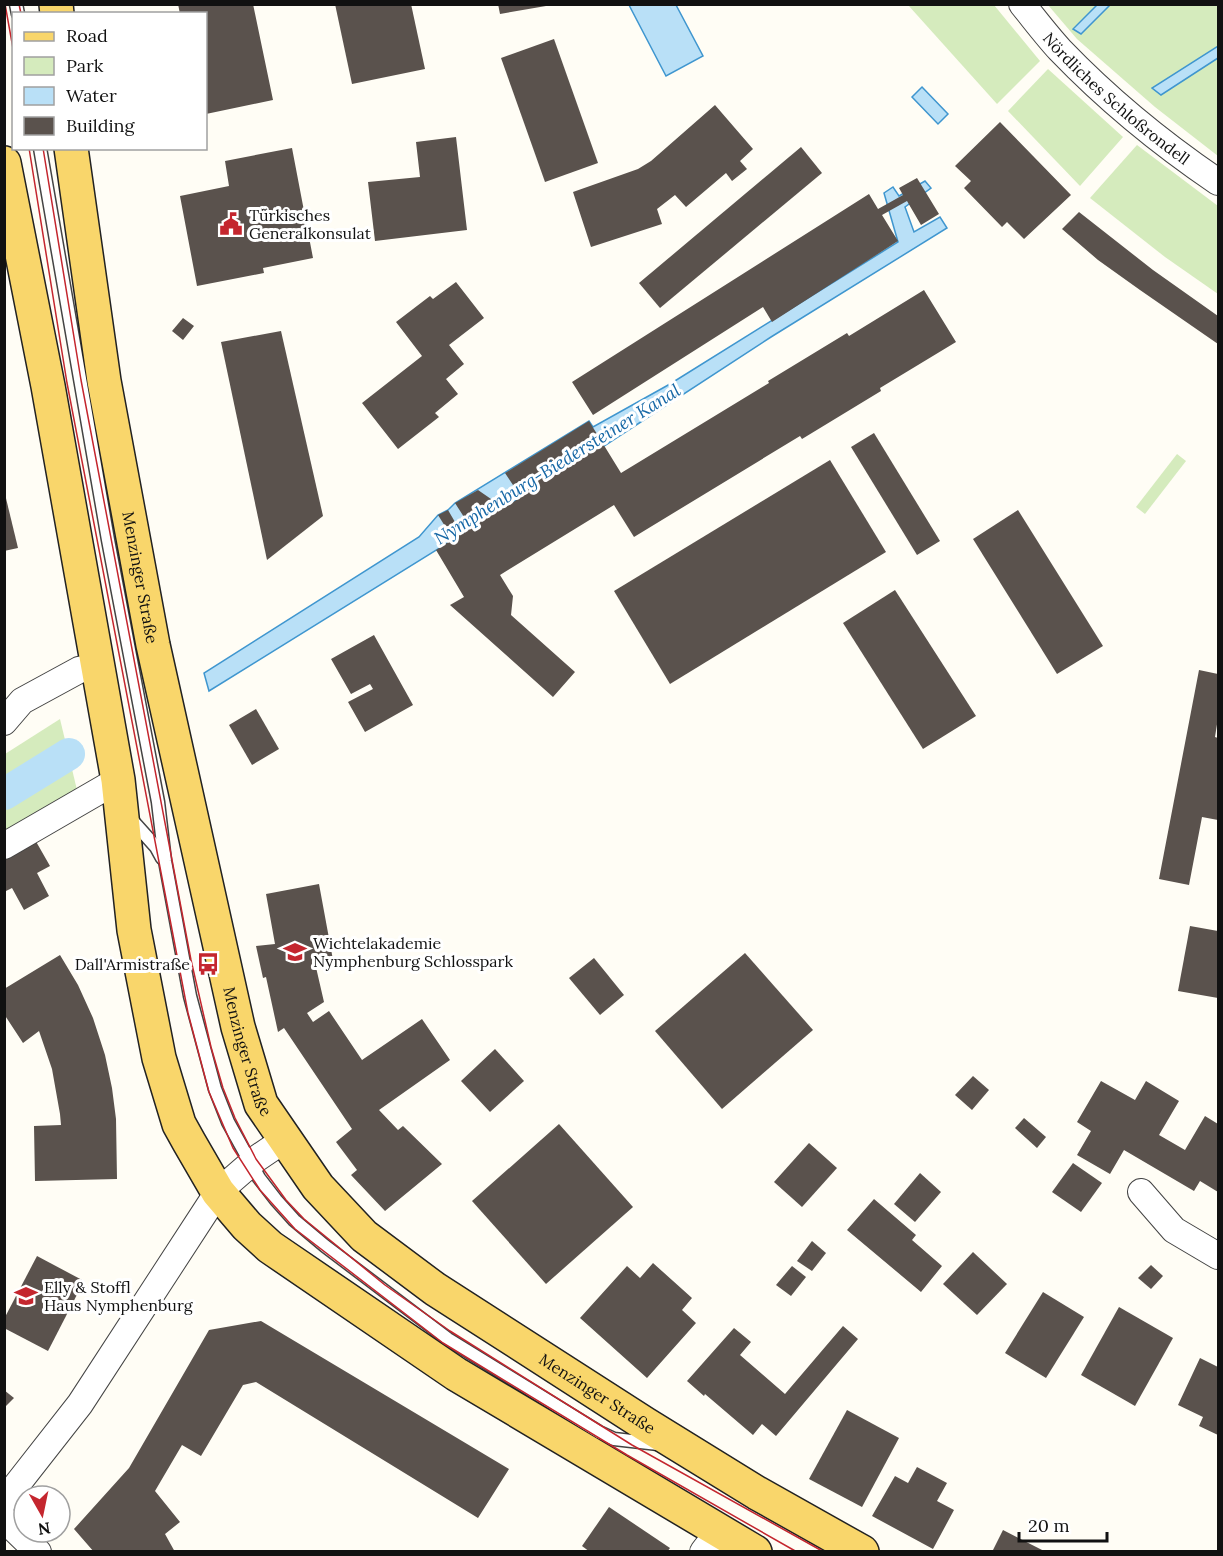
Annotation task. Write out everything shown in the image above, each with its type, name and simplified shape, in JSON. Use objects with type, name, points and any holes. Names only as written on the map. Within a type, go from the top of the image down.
[{"type":"main road","name":"Menzinger Straße","points":[[71,150],[104,381],[153,645],[238,1027],[261,1104],[318,1187],[364,1236],[435,1289],[757,1493],[862,1551]]},
{"type":"main road","points":[[4,163],[50,398],[121,795],[134,930],[159,1058],[179,1124],[218,1192],[247,1226],[270,1247],[711,1541],[755,1551]]},
{"type":"street","name":"Nördliches Schloßrondell","points":[[1023,4],[1059,49],[1107,96],[1187,161],[1218,182]]},
{"type":"street","points":[[4,722],[22,701],[79,670],[97,666]]},
{"type":"street","points":[[4,846],[121,795]]},
{"type":"street","points":[[4,1501],[80,1404],[218,1192],[284,1140]]},
{"type":"street","points":[[1141,1192],[1174,1230],[1218,1256]]},
{"type":"street","points":[[4,1519],[38,1551]]},
{"type":"lane","points":[[40,150],[108,540],[158,802],[165,861],[190,996],[215,1089],[228,1122],[251,1164],[276,1200],[302,1227],[368,1280],[459,1346],[614,1439],[686,1449]]},
{"type":"lane","points":[[121,795],[165,861]]},
{"type":"lane","points":[[459,1346],[472,1368],[477,1387]]},
{"type":"green space","points":[[908,5],[994,5],[1040,61],[997,104]]},
{"type":"green space","points":[[1048,5],[1218,5],[1218,156],[1155,107],[1077,39]]},
{"type":"green space","points":[[1048,69],[1123,137],[1080,186],[1008,111]]},
{"type":"green space","points":[[1137,145],[1218,206],[1218,294],[1165,257],[1090,198]]},
{"type":"green space","points":[[1177,454],[1186,461],[1145,514],[1136,507]]},
{"type":"green space","points":[[60,719],[77,790],[5,832],[5,754]]},
{"type":"water","points":[[629,5],[676,5],[703,56],[666,76]]},
{"type":"water","points":[[1097,5],[1110,5],[1081,34],[1073,29]]},
{"type":"water","points":[[1218,46],[1218,58],[1161,95],[1152,88]]},
{"type":"water","points":[[922,87],[948,114],[938,124],[912,97]]},
{"type":"water","points":[[925,181],[931,188],[905,207],[914,232],[940,217],[947,228],[771,337],[604,446],[209,691],[204,673],[419,537],[438,515],[455,503],[589,421],[593,427],[670,384],[898,242],[884,193],[893,187],[899,196]]},
{"type":"building","points":[[178,4],[253,4],[273,100],[207,114],[207,12],[180,12]]},
{"type":"building","points":[[335,4],[411,4],[425,69],[352,84]]},
{"type":"building","points":[[498,4],[546,4],[546,6],[500,14]]},
{"type":"building","points":[[554,39],[598,163],[545,182],[501,58]]},
{"type":"building","points":[[715,105],[753,149],[740,161],[747,169],[732,181],[726,173],[686,207],[675,195],[657,209],[662,224],[591,247],[573,192],[638,169],[651,161]]},
{"type":"building","points":[[1000,122],[1071,195],[1024,239],[1007,222],[1002,227],[964,188],[971,181],[955,166]]},
{"type":"building","points":[[456,137],[467,230],[375,241],[368,182],[420,177],[416,142]]},
{"type":"building","points":[[801,147],[822,173],[660,308],[639,283]]},
{"type":"building","points":[[292,148],[313,258],[263,268],[264,273],[197,286],[180,196],[229,186],[225,161]]},
{"type":"building","points":[[917,178],[939,214],[921,225],[907,201],[882,215],[898,241],[772,322],[763,307],[593,415],[572,382],[869,194],[878,209],[903,195],[899,188]]},
{"type":"building","points":[[1079,212],[1153,270],[1218,316],[1218,344],[1098,260],[1062,229]]},
{"type":"building","points":[[456,282],[484,318],[449,345],[464,364],[446,379],[458,394],[435,413],[439,417],[398,449],[362,403],[422,356],[396,322],[430,296],[433,299]]},
{"type":"building","points":[[924,290],[956,342],[802,439],[800,436],[634,537],[614,505],[500,575],[513,596],[511,615],[575,672],[553,697],[450,605],[464,597],[436,550],[453,539],[438,515],[448,510],[462,534],[471,528],[455,503],[478,490],[504,508],[521,497],[505,473],[589,421],[621,473],[847,333],[849,336]]},
{"type":"building","points":[[183,318],[194,326],[183,340],[172,331]]},
{"type":"building","points":[[281,331],[323,516],[267,560],[221,342]]},
{"type":"building","points":[[874,433],[940,541],[917,555],[851,447]]},
{"type":"building","points":[[830,460],[886,552],[670,684],[614,591]]},
{"type":"building","points":[[4,490],[18,548],[4,551]]},
{"type":"building","points":[[1018,510],[1103,646],[1057,674],[973,539]]},
{"type":"building","points":[[895,590],[976,716],[923,749],[843,623]]},
{"type":"building","points":[[374,635],[413,705],[365,732],[348,702],[373,689],[370,684],[351,694],[331,659]]},
{"type":"building","points":[[1199,670],[1218,674],[1218,718],[1215,737],[1218,738],[1218,820],[1202,817],[1189,885],[1159,879]]},
{"type":"building","points":[[256,709],[279,749],[252,765],[229,725]]},
{"type":"building","points":[[34,838],[50,866],[37,873],[49,896],[24,910],[12,888],[4,892],[4,854]]},
{"type":"building","points":[[319,884],[333,960],[315,963],[324,1002],[307,1013],[313,1022],[329,1011],[362,1060],[422,1019],[450,1060],[379,1110],[398,1130],[403,1126],[442,1164],[385,1211],[351,1175],[357,1170],[336,1142],[352,1129],[284,1028],[278,1032],[266,977],[263,978],[256,946],[275,944],[266,894]]},
{"type":"building","points":[[1190,926],[1218,931],[1218,998],[1178,991]]},
{"type":"building","points":[[745,953],[813,1030],[722,1109],[655,1031]]},
{"type":"building","points":[[60,955],[78,985],[93,1018],[105,1055],[116,1119],[117,1179],[35,1181],[34,1126],[61,1125],[60,1114],[52,1069],[39,1031],[23,1043],[4,1014],[4,989]]},
{"type":"building","points":[[594,958],[624,995],[600,1015],[569,978]]},
{"type":"building","points":[[495,1049],[524,1081],[490,1112],[461,1081]]},
{"type":"building","points":[[973,1076],[989,1090],[972,1110],[955,1095]]},
{"type":"building","points":[[1101,1081],[1135,1100],[1146,1081],[1179,1101],[1159,1135],[1185,1150],[1205,1116],[1218,1124],[1218,1192],[1200,1181],[1194,1191],[1124,1150],[1110,1174],[1077,1155],[1091,1131],[1077,1122]]},
{"type":"building","points":[[1024,1118],[1046,1137],[1037,1148],[1015,1128]]},
{"type":"building","points":[[559,1124],[633,1207],[546,1284],[472,1201]]},
{"type":"building","points":[[809,1143],[837,1168],[802,1207],[774,1182]]},
{"type":"building","points":[[1073,1163],[1102,1183],[1081,1212],[1052,1192]]},
{"type":"building","points":[[920,1173],[941,1192],[915,1222],[894,1204]]},
{"type":"building","points":[[874,1199],[916,1235],[912,1240],[942,1266],[921,1292],[847,1230]]},
{"type":"building","points":[[812,1241],[826,1253],[812,1271],[797,1261]]},
{"type":"building","points":[[973,1252],[1007,1284],[977,1315],[943,1284]]},
{"type":"building","points":[[37,1256],[84,1281],[48,1351],[4,1328],[4,1319]]},
{"type":"building","points":[[653,1263],[692,1298],[682,1310],[696,1323],[647,1378],[580,1318],[627,1266],[640,1278]]},
{"type":"building","points":[[1151,1265],[1163,1276],[1151,1289],[1138,1278]]},
{"type":"building","points":[[792,1266],[806,1277],[791,1296],[776,1285]]},
{"type":"building","points":[[1043,1292],[1084,1317],[1046,1378],[1005,1353]]},
{"type":"building","points":[[1119,1307],[1173,1338],[1135,1406],[1081,1375]]},
{"type":"building","points":[[261,1321],[509,1469],[478,1518],[256,1382],[243,1385],[201,1456],[182,1445],[155,1491],[180,1522],[165,1534],[175,1552],[94,1552],[74,1529],[129,1468],[209,1330]]},
{"type":"building","points":[[843,1326],[858,1339],[776,1436],[762,1424],[753,1435],[687,1381],[734,1328],[751,1342],[740,1355],[785,1394]]},
{"type":"building","points":[[1200,1358],[1218,1367],[1218,1435],[1199,1426],[1203,1417],[1178,1405]]},
{"type":"building","points":[[4,1390],[14,1398],[4,1408]]},
{"type":"building","points":[[847,1410],[899,1438],[862,1507],[809,1479]]},
{"type":"building","points":[[917,1467],[947,1483],[937,1501],[954,1510],[933,1549],[872,1516],[895,1476],[908,1483]]},
{"type":"building","points":[[609,1507],[670,1548],[667,1552],[590,1552],[582,1546]]},
{"type":"building","points":[[1003,1530],[1046,1552],[992,1552]]},
{"type":"waterway","name":"Nymphenburg-Biedersteiner Kanal","points":[[4,794],[69,754]]},
{"type":"tram line","points":[[5,4],[12,43]]},
{"type":"tram line","points":[[19,4],[21,12]]},
{"type":"tram line","points":[[29,150],[67,383],[188,1013],[209,1092],[233,1148],[260,1190],[295,1229],[443,1343],[627,1455],[797,1552]]},
{"type":"tram line","points":[[43,150],[81,380],[191,960],[223,1088],[256,1159],[286,1200],[304,1219],[385,1285],[450,1331],[632,1445],[824,1552]]},
{"type":"place","name":"Türkisches Generalkonsulat","points":[[231,224]]},
{"type":"place","name":"Wichtelakademie Nymphenburg Schlosspark","points":[[295,952]]},
{"type":"place","name":"Dall'Armistraße","points":[[208,964]]},
{"type":"place","name":"Elly & Stoffl Haus Nymphenburg","points":[[26,1296]]}]
